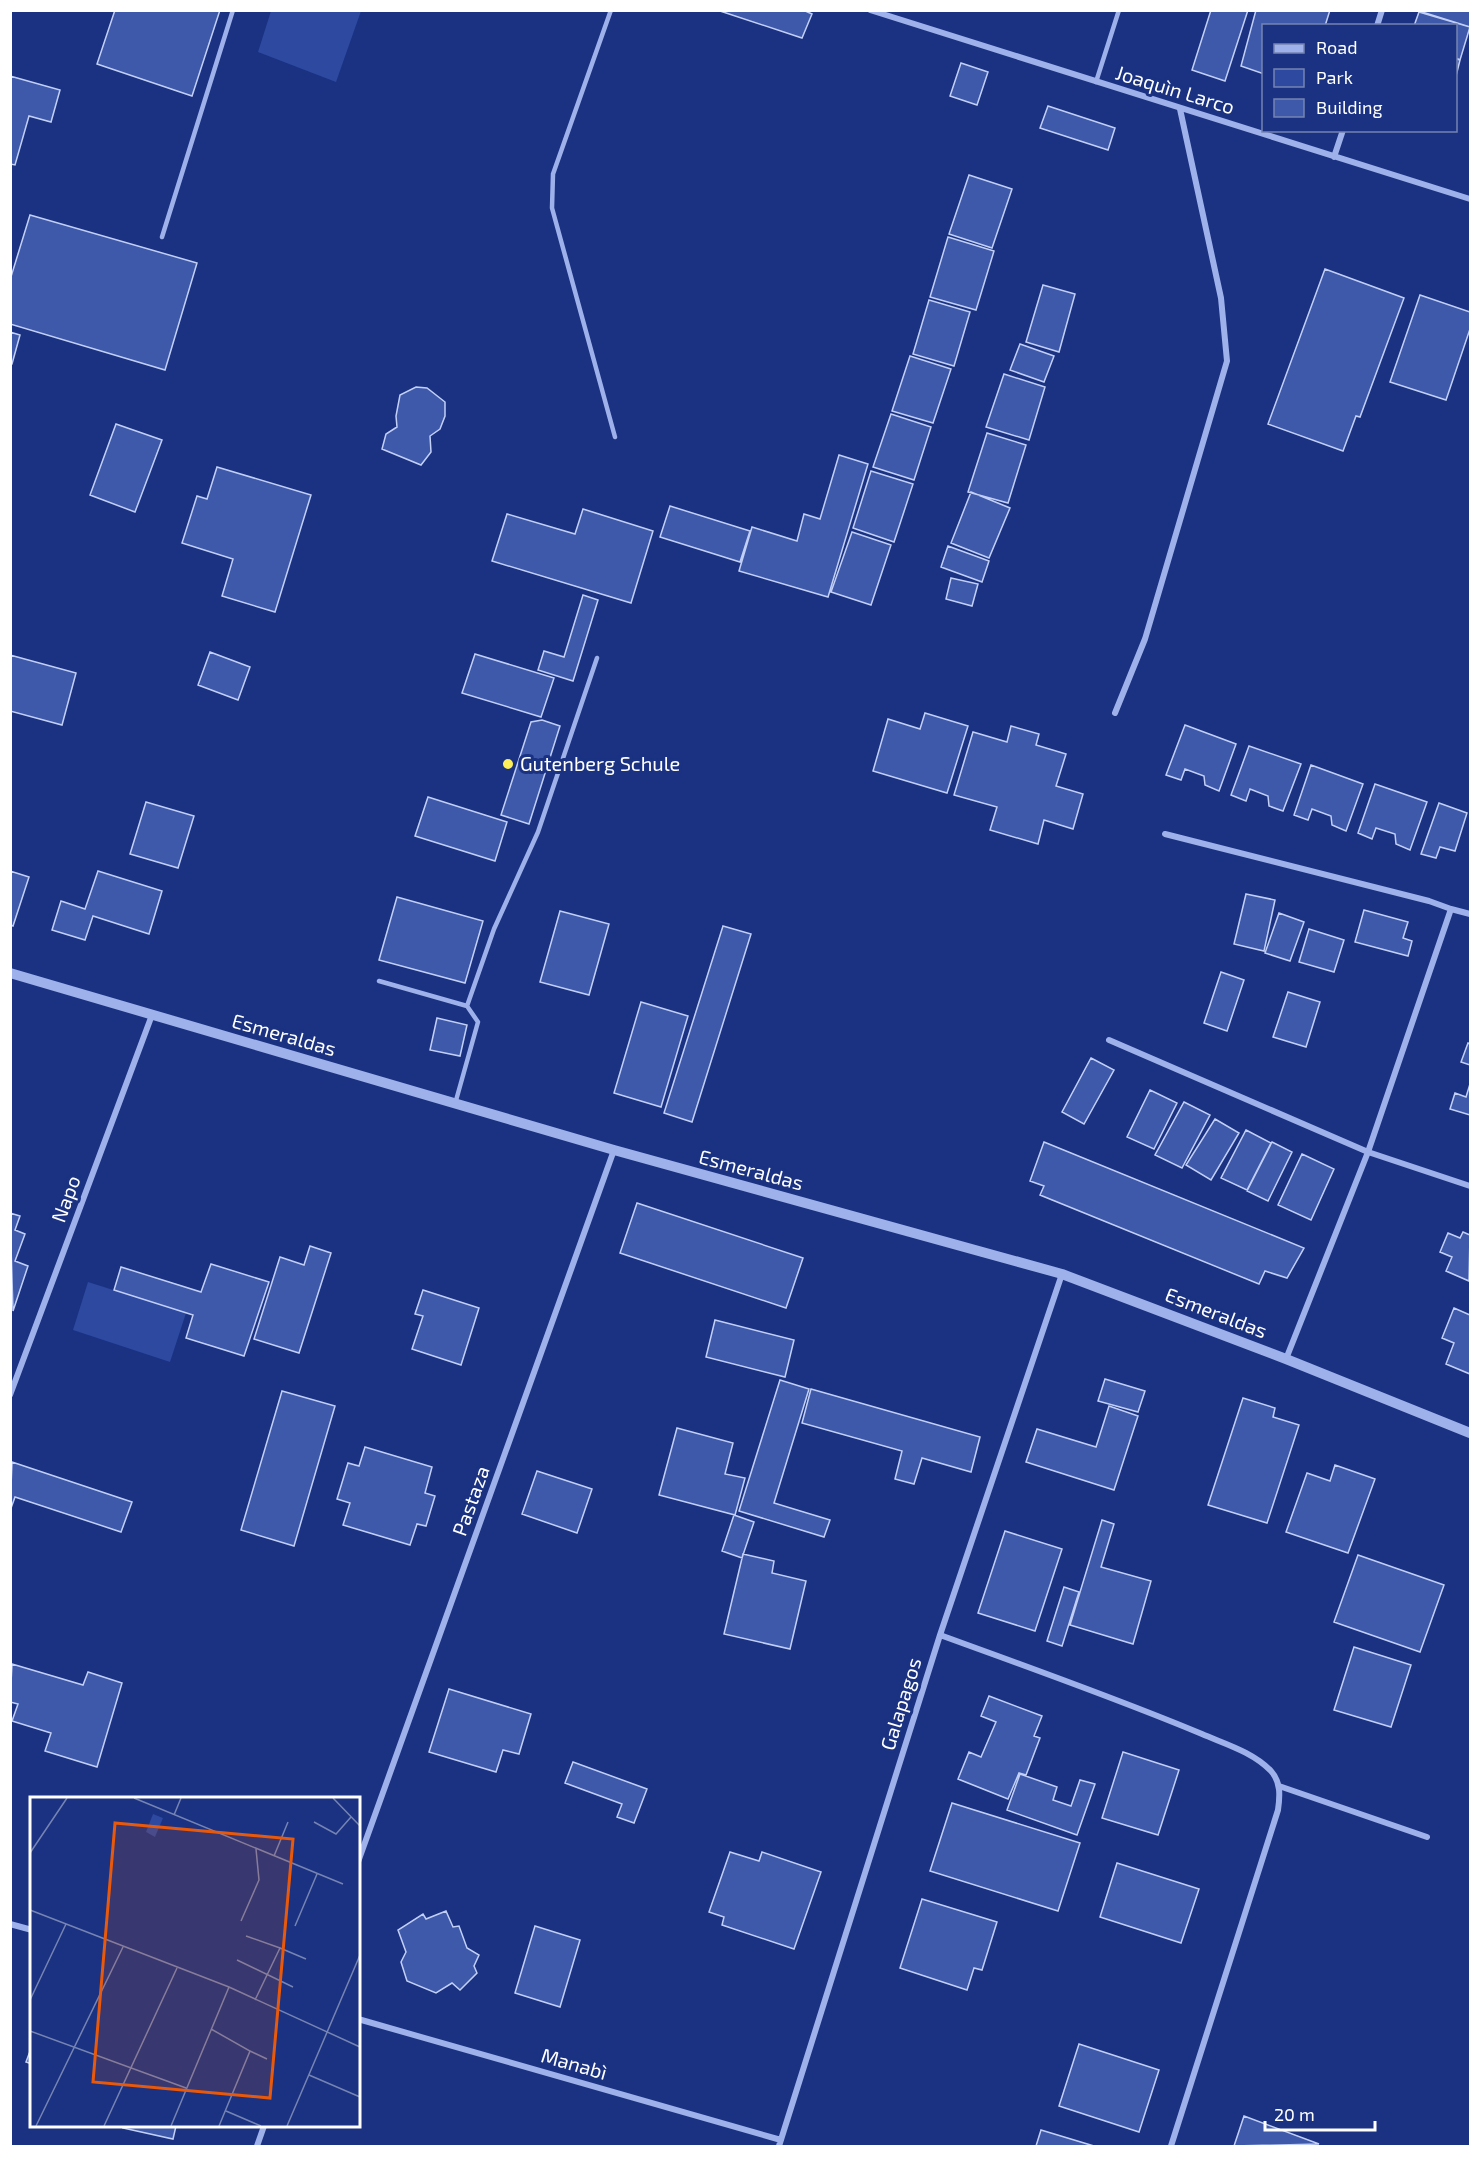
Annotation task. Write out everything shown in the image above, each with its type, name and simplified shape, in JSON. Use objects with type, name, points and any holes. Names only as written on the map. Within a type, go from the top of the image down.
[{"type":"street","name":"Joaquìn Larco","points":[[870,10],[1470,199]]},
{"type":"street","points":[[1115,713],[1144,639],[1227,361],[1221,298],[1180,109]]},
{"type":"street","points":[[1334,157],[1342,132]]},
{"type":"street","points":[[1165,834],[1418,898],[1470,914]]},
{"type":"street","points":[[1286,1359],[1368,1152],[1451,909]]},
{"type":"street","name":"Esmeraldas","points":[[10,973],[614,1150],[1062,1274],[1286,1359],[1470,1433]]},
{"type":"street","name":"Napo","points":[[10,1395],[152,1015]]},
{"type":"street","points":[[1109,1040],[1368,1152],[1470,1186]]},
{"type":"street","name":"Pastaza","points":[[360,1856],[614,1150]]},
{"type":"street","name":"Galapagos","points":[[780,2143],[940,1635],[1062,1274]]},
{"type":"street","points":[[940,1635],[1172,1721],[1233,1747],[1267,1767],[1279,1786],[1278,1810],[1171,2146]]},
{"type":"street","points":[[1279,1786],[1427,1837]]},
{"type":"street","points":[[10,1924],[30,1929]]},
{"type":"street","name":"Manabì","points":[[360,2020],[780,2143]]},
{"type":"street","points":[[257,2146],[264,2127]]},
{"type":"lane","points":[[162,237],[233,10]]},
{"type":"lane","points":[[611,10],[553,174],[551,193],[552,208],[615,437]]},
{"type":"lane","points":[[1096,82],[1119,10]]},
{"type":"lane","points":[[467,1006],[494,928],[538,832],[597,658]]},
{"type":"lane","points":[[379,981],[467,1006],[478,1022],[455,1104]]},
{"type":"green space","points":[[271,11],[361,11],[336,82],[258,52]]},
{"type":"green space","points":[[88,1282],[186,1313],[170,1362],[73,1330]]},
{"type":"building","points":[[115,10],[220,10],[192,96],[97,64]]},
{"type":"building","points":[[717,10],[803,10],[812,14],[802,38]]},
{"type":"building","points":[[1211,10],[1248,10],[1225,81],[1192,70]]},
{"type":"building","points":[[1256,10],[1330,10],[1326,24],[1262,24],[1262,73],[1241,66]]},
{"type":"building","points":[[1419,10],[1470,10],[1470,27],[1419,11]]},
{"type":"building","points":[[1419,12],[1470,27],[1460,60],[1457,58],[1457,24],[1415,24]]},
{"type":"building","points":[[961,63],[988,72],[977,105],[950,96]]},
{"type":"building","points":[[10,76],[60,90],[51,122],[29,116],[15,165],[10,164]]},
{"type":"building","points":[[1048,106],[1115,128],[1108,150],[1040,128]]},
{"type":"building","points":[[969,175],[1012,189],[992,248],[949,234]]},
{"type":"building","points":[[30,215],[197,263],[165,370],[10,324],[10,280]]},
{"type":"building","points":[[948,237],[994,251],[976,310],[930,297]]},
{"type":"building","points":[[1325,269],[1404,298],[1360,417],[1356,416],[1343,451],[1268,424]]},
{"type":"building","points":[[1043,285],[1075,294],[1059,352],[1026,342]]},
{"type":"building","points":[[1420,295],[1470,312],[1470,329],[1446,400],[1390,382]]},
{"type":"building","points":[[929,300],[970,312],[954,366],[913,354]]},
{"type":"building","points":[[10,332],[20,335],[12,364],[10,364]]},
{"type":"building","points":[[1020,344],[1054,356],[1044,382],[1010,370]]},
{"type":"building","points":[[910,356],[951,369],[933,423],[892,411]]},
{"type":"building","points":[[1004,374],[1045,387],[1029,440],[986,427]]},
{"type":"building","points":[[416,387],[427,388],[445,402],[445,416],[440,429],[430,436],[431,452],[421,465],[382,449],[386,434],[397,427],[396,416],[400,395]]},
{"type":"building","points":[[891,414],[931,427],[914,480],[873,467]]},
{"type":"building","points":[[116,424],[162,440],[135,512],[90,495]]},
{"type":"building","points":[[987,433],[1026,445],[1008,503],[968,492]]},
{"type":"building","points":[[839,455],[868,464],[828,597],[739,571],[752,527],[797,541],[804,514],[820,519]]},
{"type":"building","points":[[217,467],[311,495],[275,612],[222,596],[233,559],[182,543],[197,496],[207,499]]},
{"type":"building","points":[[871,471],[913,484],[894,542],[853,528]]},
{"type":"building","points":[[971,492],[1010,508],[989,558],[951,543]]},
{"type":"building","points":[[670,506],[750,531],[740,562],[660,537]]},
{"type":"building","points":[[583,509],[653,531],[631,603],[492,561],[507,514],[575,534]]},
{"type":"building","points":[[852,532],[891,545],[871,605],[831,592]]},
{"type":"building","points":[[948,546],[989,561],[982,582],[941,567]]},
{"type":"building","points":[[951,578],[978,584],[972,606],[946,599]]},
{"type":"building","points":[[583,595],[598,600],[573,681],[538,670],[544,651],[564,657]]},
{"type":"building","points":[[210,652],[250,667],[238,700],[198,685]]},
{"type":"building","points":[[475,654],[554,678],[541,717],[462,693]]},
{"type":"building","points":[[10,655],[76,673],[62,725],[10,711]]},
{"type":"building","points":[[925,713],[968,726],[947,793],[873,771],[888,719],[920,729]]},
{"type":"building","points":[[542,720],[560,726],[529,824],[501,815],[531,722]]},
{"type":"building","points":[[1185,725],[1236,744],[1219,791],[1205,785],[1204,776],[1185,769],[1181,780],[1166,775]]},
{"type":"building","points":[[1011,726],[1039,734],[1036,745],[1066,754],[1056,786],[1083,794],[1073,829],[1044,820],[1038,844],[990,830],[997,807],[954,795],[973,732],[1007,742]]},
{"type":"building","points":[[1249,746],[1301,764],[1283,811],[1269,806],[1268,796],[1250,789],[1246,801],[1231,795]]},
{"type":"building","points":[[1311,765],[1363,784],[1346,831],[1332,825],[1331,816],[1312,809],[1308,820],[1294,815]]},
{"type":"building","points":[[1375,784],[1427,802],[1410,850],[1396,844],[1395,834],[1376,828],[1372,839],[1358,833]]},
{"type":"building","points":[[428,797],[507,822],[495,861],[415,836]]},
{"type":"building","points":[[146,802],[194,816],[178,868],[130,854]]},
{"type":"building","points":[[1439,803],[1467,813],[1455,851],[1440,847],[1436,858],[1421,854]]},
{"type":"building","points":[[10,871],[29,877],[13,926],[10,925]]},
{"type":"building","points":[[98,871],[162,891],[149,934],[93,916],[85,940],[52,930],[61,901],[85,909]]},
{"type":"building","points":[[1246,894],[1275,900],[1264,951],[1234,944]]},
{"type":"building","points":[[397,897],[483,921],[465,983],[379,960]]},
{"type":"building","points":[[1364,910],[1408,922],[1403,938],[1412,941],[1408,956],[1355,942]]},
{"type":"building","points":[[560,911],[609,924],[589,995],[540,982]]},
{"type":"building","points":[[1279,913],[1304,922],[1290,961],[1265,953]]},
{"type":"building","points":[[723,926],[751,934],[692,1122],[664,1113]]},
{"type":"building","points":[[1309,929],[1344,940],[1334,972],[1299,962]]},
{"type":"building","points":[[1221,972],[1244,980],[1227,1031],[1204,1023]]},
{"type":"building","points":[[1288,992],[1320,1002],[1306,1047],[1273,1037]]},
{"type":"building","points":[[641,1002],[688,1016],[661,1107],[614,1093]]},
{"type":"building","points":[[437,1018],[467,1025],[460,1056],[430,1050]]},
{"type":"building","points":[[1468,1043],[1470,1044],[1470,1065],[1461,1062]]},
{"type":"building","points":[[1091,1058],[1114,1070],[1084,1124],[1062,1112]]},
{"type":"building","points":[[1470,1084],[1470,1115],[1450,1109],[1455,1093],[1466,1097]]},
{"type":"building","points":[[1150,1090],[1177,1103],[1154,1149],[1127,1137]]},
{"type":"building","points":[[1184,1102],[1210,1115],[1182,1168],[1155,1155]]},
{"type":"building","points":[[1215,1119],[1239,1133],[1211,1180],[1186,1165]]},
{"type":"building","points":[[1246,1130],[1271,1143],[1247,1190],[1221,1178]]},
{"type":"building","points":[[1044,1142],[1304,1248],[1287,1278],[1265,1271],[1259,1284],[1040,1195],[1044,1186],[1030,1181]]},
{"type":"building","points":[[1272,1142],[1292,1152],[1268,1201],[1247,1191]]},
{"type":"building","points":[[1302,1154],[1334,1169],[1311,1220],[1278,1205]]},
{"type":"building","points":[[637,1203],[803,1258],[786,1308],[620,1253]]},
{"type":"building","points":[[10,1213],[20,1216],[15,1230],[25,1234],[15,1261],[28,1266],[13,1311]]},
{"type":"building","points":[[1463,1232],[1470,1235],[1469,1281],[1446,1271],[1452,1257],[1440,1252],[1448,1233],[1460,1238]]},
{"type":"building","points":[[310,1246],[331,1253],[299,1353],[254,1339],[280,1257],[304,1265]]},
{"type":"building","points":[[211,1264],[269,1282],[244,1356],[186,1338],[193,1315],[114,1290],[121,1267],[201,1292]]},
{"type":"building","points":[[423,1290],[479,1308],[461,1365],[412,1349],[423,1316],[415,1314]]},
{"type":"building","points":[[1454,1308],[1470,1315],[1470,1374],[1446,1364],[1454,1343],[1442,1338]]},
{"type":"building","points":[[715,1320],[794,1340],[785,1377],[706,1357]]},
{"type":"building","points":[[1105,1379],[1145,1391],[1138,1412],[1098,1401]]},
{"type":"building","points":[[780,1380],[809,1389],[774,1503],[830,1520],[824,1537],[739,1511]]},
{"type":"building","points":[[811,1389],[980,1437],[971,1472],[922,1458],[914,1484],[895,1479],[902,1451],[802,1423]]},
{"type":"building","points":[[282,1391],[335,1406],[294,1546],[241,1530]]},
{"type":"building","points":[[1243,1398],[1275,1408],[1273,1417],[1299,1425],[1267,1523],[1208,1505]]},
{"type":"building","points":[[1109,1406],[1138,1416],[1114,1490],[1026,1462],[1037,1429],[1096,1447]]},
{"type":"building","points":[[677,1428],[733,1443],[725,1474],[745,1478],[735,1515],[659,1495]]},
{"type":"building","points":[[365,1447],[432,1467],[425,1493],[435,1496],[426,1526],[417,1524],[410,1545],[343,1525],[350,1503],[337,1499],[348,1463],[359,1466]]},
{"type":"building","points":[[12,1462],[132,1502],[121,1532],[15,1497],[10,1511]]},
{"type":"building","points":[[1335,1465],[1375,1479],[1348,1553],[1286,1532],[1307,1473],[1330,1481]]},
{"type":"building","points":[[537,1471],[592,1489],[577,1533],[522,1514]]},
{"type":"building","points":[[734,1515],[754,1522],[742,1558],[722,1551]]},
{"type":"building","points":[[1102,1520],[1114,1524],[1101,1567],[1151,1581],[1133,1644],[1070,1625]]},
{"type":"building","points":[[1005,1531],[1062,1549],[1035,1631],[978,1613]]},
{"type":"building","points":[[743,1554],[774,1561],[772,1573],[806,1581],[790,1649],[724,1634]]},
{"type":"building","points":[[1358,1555],[1444,1585],[1420,1652],[1334,1622]]},
{"type":"building","points":[[1064,1587],[1079,1592],[1062,1646],[1047,1641]]},
{"type":"building","points":[[1354,1647],[1411,1665],[1391,1727],[1334,1710]]},
{"type":"building","points":[[12,1664],[83,1685],[88,1672],[122,1683],[97,1767],[45,1751],[51,1733],[12,1721],[18,1704],[10,1702]]},
{"type":"building","points":[[449,1689],[531,1714],[519,1754],[503,1750],[496,1772],[429,1752]]},
{"type":"building","points":[[989,1696],[1042,1716],[1034,1736],[1040,1738],[1026,1775],[1019,1773],[1008,1799],[958,1779],[969,1752],[981,1757],[996,1722],[981,1716]]},
{"type":"building","points":[[1123,1752],[1179,1770],[1158,1835],[1102,1818]]},
{"type":"building","points":[[573,1762],[647,1789],[634,1823],[617,1817],[622,1804],[565,1783]]},
{"type":"building","points":[[1020,1774],[1057,1787],[1053,1800],[1071,1806],[1080,1780],[1095,1784],[1077,1835],[1007,1810]]},
{"type":"building","points":[[952,1803],[1080,1843],[1058,1911],[930,1871]]},
{"type":"building","points":[[730,1852],[759,1861],[762,1852],[821,1872],[794,1949],[722,1925],[724,1917],[709,1912]]},
{"type":"building","points":[[1117,1863],[1199,1889],[1181,1943],[1100,1917]]},
{"type":"building","points":[[922,1899],[997,1922],[982,1970],[974,1968],[967,1990],[900,1968]]},
{"type":"building","points":[[446,1911],[453,1927],[459,1926],[467,1948],[479,1955],[474,1966],[477,1973],[460,1990],[452,1983],[436,1993],[407,1981],[401,1962],[406,1952],[398,1930],[423,1914],[426,1919]]},
{"type":"building","points":[[535,1926],[580,1940],[560,2007],[515,1993]]},
{"type":"building","points":[[1079,2044],[1159,2070],[1139,2132],[1059,2106]]},
{"type":"building","points":[[30,2051],[30,2063],[26,2062]]},
{"type":"building","points":[[1244,2116],[1319,2144],[1234,2146]]},
{"type":"building","points":[[124,2127],[176,2127],[173,2139]]},
{"type":"building","points":[[1041,2130],[1094,2146],[1036,2146]]},
{"type":"place","name":"Gutenberg Schule","points":[[508,764]]}]
